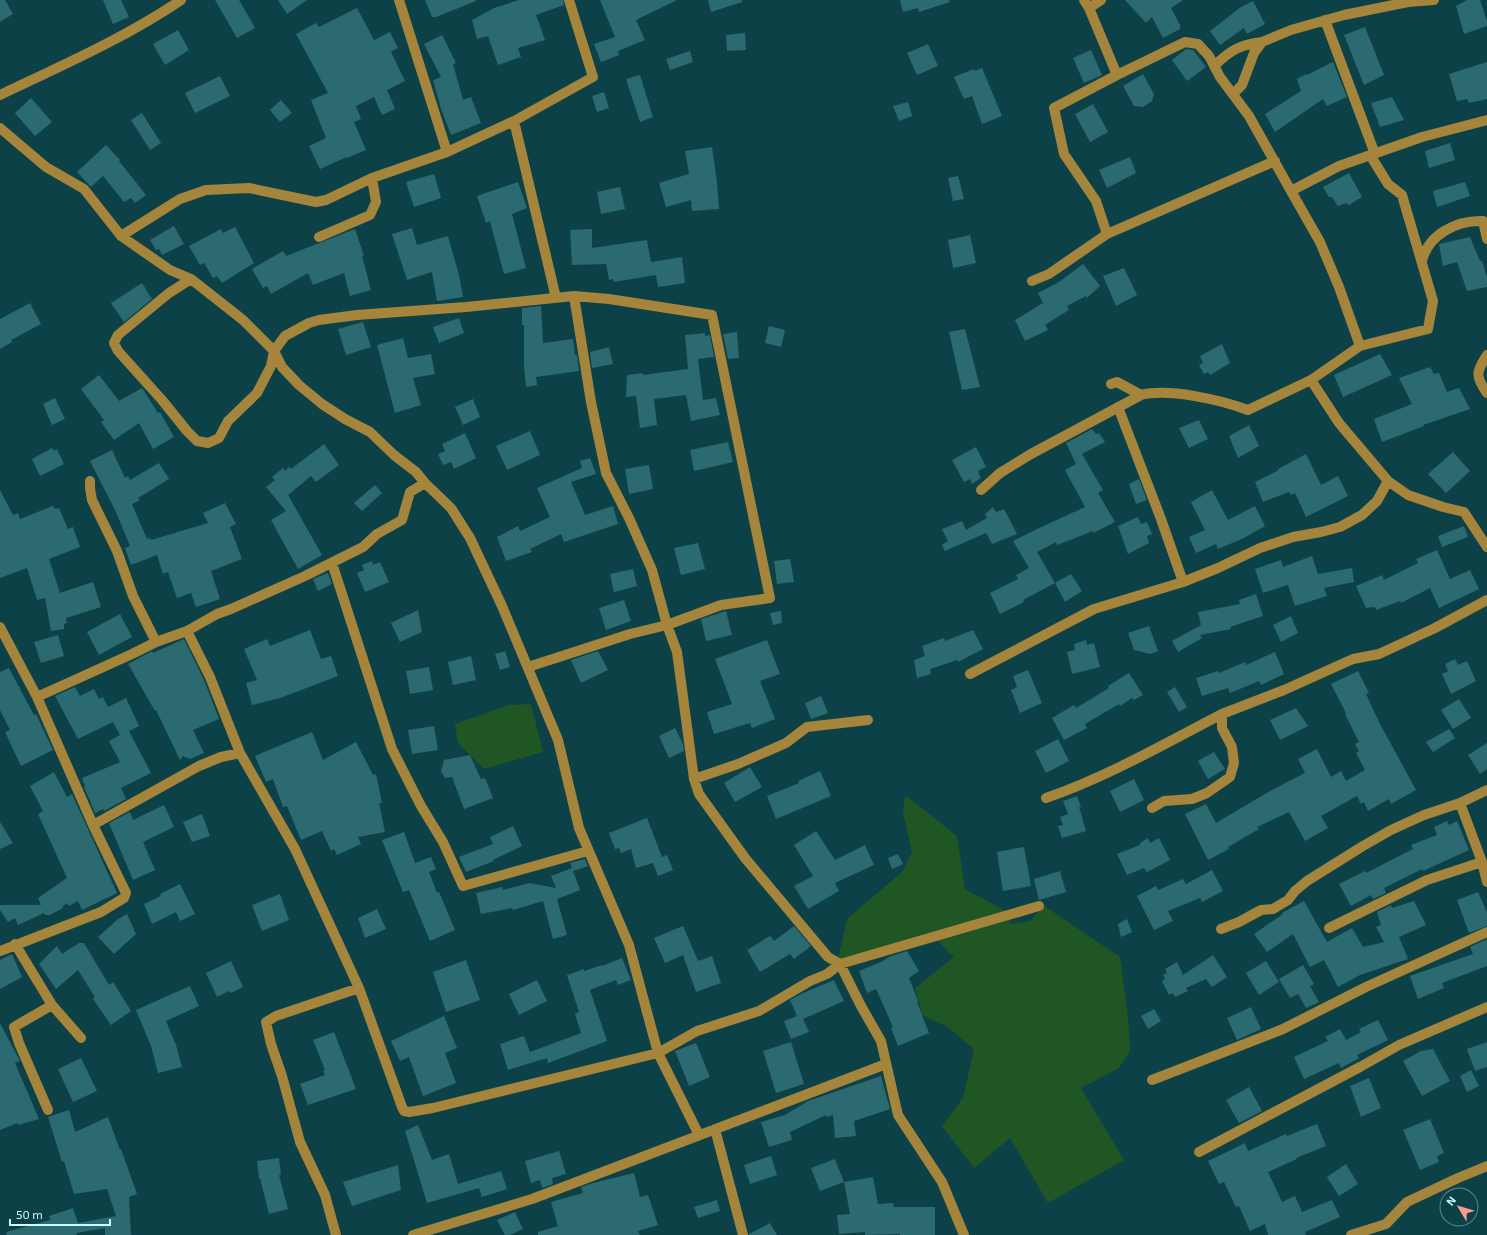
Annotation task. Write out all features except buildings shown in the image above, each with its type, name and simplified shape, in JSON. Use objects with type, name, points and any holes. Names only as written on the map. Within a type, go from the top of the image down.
[{"type":"street","points":[[0,95],[58,68],[129,31],[181,0]]},
{"type":"street","points":[[399,0],[447,152]]},
{"type":"street","points":[[121,236],[180,199],[206,190],[249,188],[316,202],[326,200],[372,178],[447,152],[514,121],[593,77],[569,0]]},
{"type":"street","points":[[1101,0],[1087,4],[1116,75]]},
{"type":"street","points":[[1214,66],[1232,51],[1245,44],[1262,42],[1291,30],[1344,14],[1382,6],[1434,0]]},
{"type":"street","points":[[981,490],[1000,473],[1031,454],[1142,395],[1152,392],[1184,395],[1230,403],[1248,410],[1311,380],[1360,346],[1428,330],[1433,302],[1402,195],[1388,184],[1372,154],[1325,20]]},
{"type":"street","points":[[1107,234],[1096,201],[1064,154],[1054,108],[1116,75],[1185,42],[1198,44],[1209,56],[1214,66],[1249,116],[1320,242],[1339,287],[1360,346]]},
{"type":"street","points":[[1233,94],[1242,84],[1254,53],[1262,42]]},
{"type":"street","points":[[1291,191],[1340,166],[1372,154],[1422,137],[1487,120]]},
{"type":"street","points":[[514,121],[556,298]]},
{"type":"street","points":[[0,128],[46,168],[84,190],[121,236],[170,270],[192,279],[243,320],[274,351],[282,367],[299,385],[345,420],[370,432],[394,455],[416,472],[425,483],[451,508],[470,538],[502,606],[558,740],[578,828],[629,945],[658,1054],[699,1135]]},
{"type":"street","points":[[1032,281],[1049,274],[1107,234],[1275,161]]},
{"type":"street","points":[[319,237],[370,215],[376,202],[372,178]]},
{"type":"street","points":[[1422,261],[1424,252],[1437,236],[1446,229],[1472,220],[1483,221],[1487,239]]},
{"type":"street","points":[[192,279],[169,293],[118,335],[114,343],[118,351],[162,400],[187,431],[197,441],[208,443],[219,438],[228,421],[258,393],[271,366],[274,351],[285,336],[309,323],[319,320],[357,315],[466,307],[574,296],[609,299],[712,315],[770,598],[722,605],[667,625],[630,634],[528,667]]},
{"type":"street","points":[[574,296],[591,402],[606,473],[629,518],[652,570],[667,625],[677,652],[694,779],[699,794],[745,858],[828,957],[840,964],[861,1006],[881,1041],[898,1115],[942,1182],[964,1235]]},
{"type":"street","points":[[1487,355],[1478,369],[1479,382],[1487,393]]},
{"type":"street","points":[[1311,380],[1339,424],[1388,481],[1408,495],[1443,508],[1464,512],[1487,547]]},
{"type":"street","points":[[1111,384],[1117,382],[1142,395]]},
{"type":"street","points":[[1118,407],[1183,582]]},
{"type":"street","points":[[90,481],[92,500],[117,551],[133,596],[156,642]]},
{"type":"street","points":[[970,674],[1094,609],[1183,582],[1218,568],[1260,548],[1286,539],[1340,527],[1362,515],[1377,501],[1388,481]]},
{"type":"street","points":[[37,697],[156,642],[187,631],[217,614],[332,563],[363,547],[378,534],[402,520],[410,492],[425,483]]},
{"type":"street","points":[[332,563],[392,749],[421,806],[443,842],[463,886],[588,851]]},
{"type":"street","points":[[1046,798],[1070,790],[1154,750],[1222,714],[1284,690],[1353,659],[1378,654],[1435,628],[1487,600]]},
{"type":"street","points":[[0,627],[37,697],[93,825],[126,893],[124,898],[101,912],[0,951]]},
{"type":"street","points":[[187,631],[210,677],[240,754],[295,849],[359,988],[404,1111],[409,1112],[433,1108],[658,1054],[697,1031],[758,1011],[810,981],[828,974],[840,964],[1040,906]]},
{"type":"street","points":[[1152,808],[1164,802],[1192,799],[1207,793],[1230,777],[1234,763],[1232,747],[1222,728],[1222,714]]},
{"type":"street","points":[[694,779],[738,764],[786,743],[807,728],[868,720]]},
{"type":"street","points":[[93,825],[199,766],[221,757],[240,754]]},
{"type":"street","points":[[1221,929],[1239,922],[1261,910],[1273,910],[1288,900],[1295,891],[1307,881],[1391,830],[1436,810],[1460,803],[1487,790]]},
{"type":"street","points":[[1460,803],[1482,862],[1487,882]]},
{"type":"street","points":[[1329,928],[1427,880],[1482,862]]},
{"type":"street","points":[[1152,1080],[1283,1029],[1366,987],[1487,932]]},
{"type":"street","points":[[15,944],[52,1005],[81,1038]]},
{"type":"street","points":[[336,1235],[325,1195],[300,1142],[266,1022],[276,1016],[359,988]]},
{"type":"street","points":[[48,1110],[19,1043],[14,1027],[52,1005]]},
{"type":"street","points":[[1199,1152],[1399,1045],[1487,1008]]},
{"type":"street","points":[[412,1235],[532,1199],[886,1064]]},
{"type":"street","points":[[714,1129],[743,1235]]},
{"type":"street","points":[[1351,1235],[1386,1224],[1407,1202],[1487,1166]]},
{"type":"green space","points":[[531,704],[543,752],[484,769],[458,743],[455,724],[509,705]]},
{"type":"green space","points":[[905,795],[957,836],[965,889],[1004,910],[1011,924],[1031,921],[1043,905],[1120,957],[1128,1016],[1130,1051],[1119,1068],[1081,1088],[1124,1160],[1048,1203],[1010,1138],[974,1168],[942,1126],[963,1098],[974,1049],[946,1026],[922,1015],[915,988],[954,957],[937,940],[871,951],[838,959],[847,919],[902,872],[912,852],[903,813]]}]
